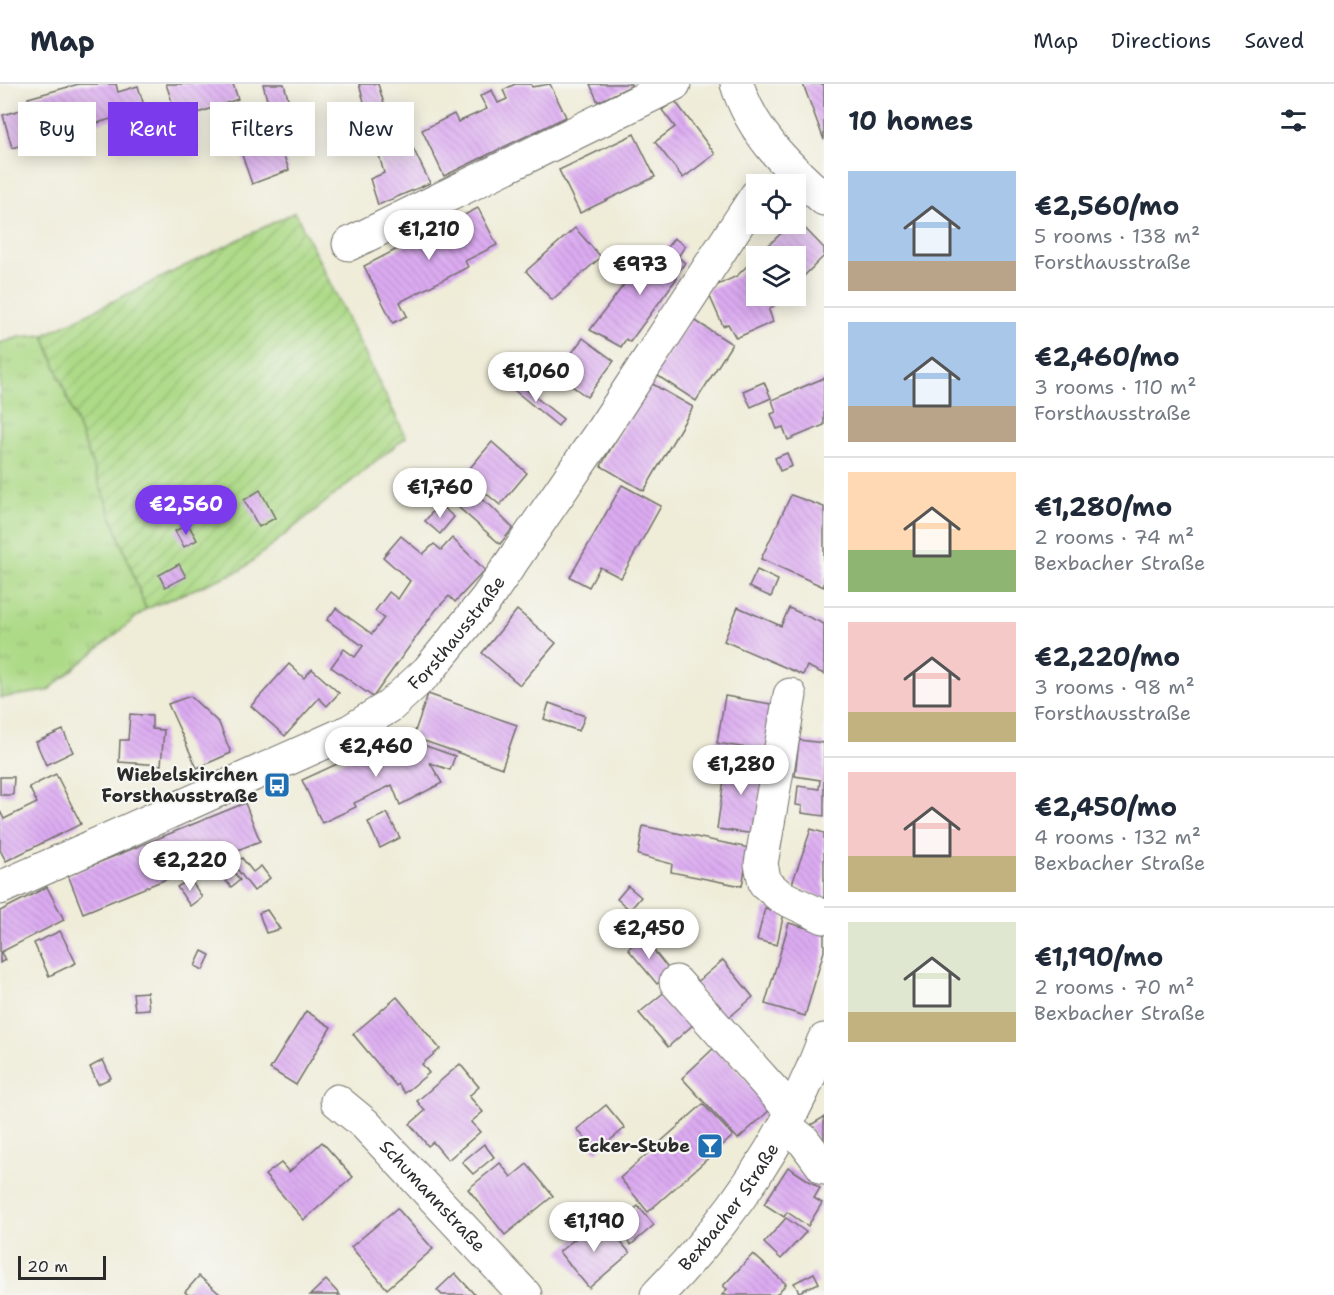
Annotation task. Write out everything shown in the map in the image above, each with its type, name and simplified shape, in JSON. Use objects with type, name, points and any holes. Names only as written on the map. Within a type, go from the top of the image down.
[{"type":"street","points":[[349,244],[674,84]]},
{"type":"street","points":[[737,84],[772,172],[824,199]]},
{"type":"street","name":"Forsthausstraße","points":[[0,888],[350,731],[390,706],[428,671],[487,597],[603,429],[746,211]]},
{"type":"street","points":[[790,695],[761,864],[765,883],[780,896],[824,917]]},
{"type":"street","points":[[676,982],[788,1119],[824,1168]]},
{"type":"street","name":"Bexbacher Straße","points":[[674,1289],[715,1232],[788,1119],[824,1040]]},
{"type":"street","name":"Schumannstraße","points":[[337,1101],[365,1124],[525,1295]]},
{"type":"green space","points":[[295,212],[406,437],[241,570],[146,609],[44,335]]},
{"type":"green space","points":[[44,335],[146,609],[47,691],[0,698],[0,343],[20,337]]},
{"type":"building","points":[[79,84],[116,84],[118,92],[138,86],[143,102],[108,102],[108,120],[96,123],[96,102],[29,102],[28,98]]},
{"type":"building","points":[[166,84],[233,84],[238,99],[229,102],[210,102],[210,109],[198,113],[198,102],[172,102]]},
{"type":"building","points":[[263,84],[284,84],[289,102],[268,102]]},
{"type":"building","points":[[359,84],[378,84],[383,102],[364,102]]},
{"type":"building","points":[[515,84],[531,84],[532,87],[550,84],[566,117],[444,176],[422,130],[454,114],[458,122],[487,109],[480,96],[492,90],[498,103],[507,99],[503,90]]},
{"type":"building","points":[[590,84],[631,84],[631,86],[598,102]]},
{"type":"building","points":[[803,84],[824,84],[824,140]]},
{"type":"building","points":[[675,101],[715,154],[683,178],[655,142],[675,127],[662,110]]},
{"type":"building","points":[[18,111],[18,146],[12,148],[3,115]]},
{"type":"building","points":[[634,134],[655,177],[580,213],[559,170]]},
{"type":"building","points":[[414,150],[430,183],[378,205],[370,179],[384,173],[379,156],[414,156]]},
{"type":"building","points":[[242,156],[284,156],[289,170],[252,184]]},
{"type":"building","points":[[478,208],[497,245],[465,261],[468,267],[400,302],[407,316],[393,323],[364,266]]},
{"type":"building","points":[[575,228],[601,257],[552,300],[526,271]]},
{"type":"building","points":[[806,229],[824,248],[824,256],[806,274],[806,246],[768,246],[780,234],[806,234]]},
{"type":"building","points":[[674,238],[685,246],[678,257],[685,263],[675,276],[677,278],[630,342],[626,339],[621,347],[590,330],[646,255],[656,262]]},
{"type":"building","points":[[746,267],[746,306],[773,306],[769,310],[773,322],[736,338],[728,324],[723,326],[707,290],[737,276]]},
{"type":"building","points":[[691,318],[732,344],[696,401],[655,374]]},
{"type":"building","points":[[583,338],[614,361],[587,397],[556,374]]},
{"type":"building","points":[[824,378],[824,425],[788,440],[783,427],[777,429],[771,414],[776,412],[772,400]]},
{"type":"building","points":[[514,380],[563,419],[558,426],[509,386]]},
{"type":"building","points":[[649,382],[693,407],[644,491],[601,466]]},
{"type":"building","points":[[764,382],[771,398],[751,407],[743,391]]},
{"type":"building","points":[[492,442],[527,473],[500,505],[464,475]]},
{"type":"building","points":[[787,453],[792,466],[780,471],[775,458]]},
{"type":"building","points":[[622,485],[661,506],[621,578],[600,567],[589,587],[570,577]]},
{"type":"building","points":[[463,486],[491,506],[513,528],[500,544],[449,499]]},
{"type":"building","points":[[260,490],[275,518],[259,527],[244,500]]},
{"type":"building","points":[[791,495],[824,507],[824,587],[761,559]]},
{"type":"building","points":[[439,504],[454,517],[440,534],[425,521]]},
{"type":"building","points":[[188,524],[197,540],[184,547],[175,531]]},
{"type":"building","points":[[401,536],[423,554],[434,544],[441,550],[452,538],[485,570],[455,602],[449,596],[435,611],[373,697],[331,667],[344,649],[355,657],[363,646],[327,620],[336,608],[372,634],[384,618],[375,611],[389,592],[398,599],[410,581],[383,557]]},
{"type":"building","points":[[179,564],[186,577],[165,587],[159,575]]},
{"type":"building","points":[[757,570],[778,580],[771,597],[749,587]]},
{"type":"building","points":[[738,607],[781,626],[789,608],[824,624],[824,674],[807,666],[803,675],[724,641]]},
{"type":"building","points":[[517,610],[556,643],[520,685],[482,653]]},
{"type":"building","points":[[289,664],[304,678],[312,669],[339,693],[327,706],[319,698],[285,736],[251,706]]},
{"type":"building","points":[[428,694],[517,725],[502,768],[413,737]]},
{"type":"building","points":[[190,696],[219,723],[231,753],[197,768],[168,704]]},
{"type":"building","points":[[725,696],[777,705],[770,752],[717,743]]},
{"type":"building","points":[[549,703],[585,716],[579,731],[544,719]]},
{"type":"building","points":[[130,714],[152,716],[152,729],[164,730],[161,765],[119,762],[120,740],[128,740]]},
{"type":"building","points":[[63,730],[73,752],[46,765],[36,742]]},
{"type":"building","points":[[406,739],[455,756],[450,770],[430,763],[442,783],[400,805],[392,785],[354,803],[356,807],[322,823],[302,780],[374,747],[380,760],[401,753]]},
{"type":"building","points":[[799,740],[824,743],[824,816],[802,813],[802,806],[796,805],[798,786],[819,789],[820,780],[795,776]]},
{"type":"building","points":[[727,758],[765,764],[755,834],[717,829]]},
{"type":"building","points":[[56,774],[81,824],[6,861],[0,850],[0,811],[4,819],[37,803],[29,787]]},
{"type":"building","points":[[0,777],[14,777],[13,795],[0,795]]},
{"type":"building","points":[[245,803],[260,841],[83,913],[68,875]]},
{"type":"building","points":[[387,813],[400,838],[380,848],[368,822]]},
{"type":"building","points":[[643,826],[749,848],[742,886],[671,872],[672,864],[638,855]]},
{"type":"building","points":[[811,829],[824,833],[824,899],[792,884]]},
{"type":"building","points":[[242,858],[253,872],[261,866],[270,878],[254,891],[233,864]]},
{"type":"building","points":[[230,867],[240,880],[231,887],[221,875]]},
{"type":"building","points":[[190,879],[202,897],[190,906],[177,887]]},
{"type":"building","points":[[628,886],[641,897],[630,910],[617,899]]},
{"type":"building","points":[[47,887],[64,920],[1,952],[5,960],[0,963],[0,911]]},
{"type":"building","points":[[765,908],[784,913],[777,945],[757,940]]},
{"type":"building","points":[[267,910],[280,929],[266,933],[259,913]]},
{"type":"building","points":[[789,923],[824,933],[824,951],[805,1016],[765,1004]]},
{"type":"building","points":[[60,931],[76,963],[49,976],[34,943]]},
{"type":"building","points":[[642,936],[671,972],[657,984],[628,949]]},
{"type":"building","points":[[202,951],[210,955],[203,970],[195,966]]},
{"type":"building","points":[[723,960],[753,997],[725,1021],[695,984]]},
{"type":"building","points":[[667,990],[695,1023],[668,1047],[639,1013]]},
{"type":"building","points":[[147,992],[149,1009],[135,1010],[133,993]]},
{"type":"building","points":[[397,997],[440,1049],[422,1064],[429,1073],[405,1093],[398,1084],[396,1086],[353,1034]]},
{"type":"building","points":[[306,1011],[331,1027],[296,1085],[270,1069]]},
{"type":"building","points":[[715,1047],[772,1108],[738,1139],[682,1078]]},
{"type":"building","points":[[103,1060],[111,1078],[98,1084],[90,1067]]},
{"type":"building","points":[[460,1064],[479,1087],[469,1096],[483,1112],[471,1122],[480,1132],[448,1160],[433,1142],[428,1146],[410,1124],[425,1111],[417,1101]]},
{"type":"building","points":[[703,1104],[733,1136],[648,1212],[620,1178]]},
{"type":"building","points":[[606,1105],[625,1128],[596,1152],[577,1129]]},
{"type":"building","points":[[824,1117],[824,1150],[809,1126]]},
{"type":"building","points":[[322,1142],[353,1177],[304,1220],[265,1175],[281,1163],[289,1172]]},
{"type":"building","points":[[484,1144],[494,1157],[473,1174],[462,1162]]},
{"type":"building","points":[[500,1163],[511,1177],[527,1164],[553,1196],[505,1235],[468,1189]]},
{"type":"building","points":[[788,1167],[820,1188],[814,1198],[822,1203],[808,1226],[787,1212],[784,1217],[764,1204]]},
{"type":"building","points":[[638,1206],[654,1225],[631,1245],[615,1225]]},
{"type":"building","points":[[397,1208],[433,1249],[387,1289],[351,1247]]},
{"type":"building","points":[[600,1218],[630,1253],[589,1288],[559,1252]]},
{"type":"building","points":[[786,1218],[806,1232],[781,1259],[764,1243]]},
{"type":"building","points":[[753,1254],[786,1284],[776,1295],[722,1295],[727,1289],[723,1286]]},
{"type":"building","points":[[455,1273],[475,1295],[442,1295],[437,1290]]},
{"type":"building","points":[[814,1273],[819,1283],[799,1292],[794,1283]]},
{"type":"building","points":[[199,1276],[221,1295],[188,1295],[185,1292]]},
{"type":"building","points":[[326,1280],[340,1295],[310,1295]]},
{"type":"place","name":"Wiebelskirchen Forsthausstraße","points":[[277,785]]},
{"type":"place","name":"Ecker-Stube","points":[[710,1146]]}]
